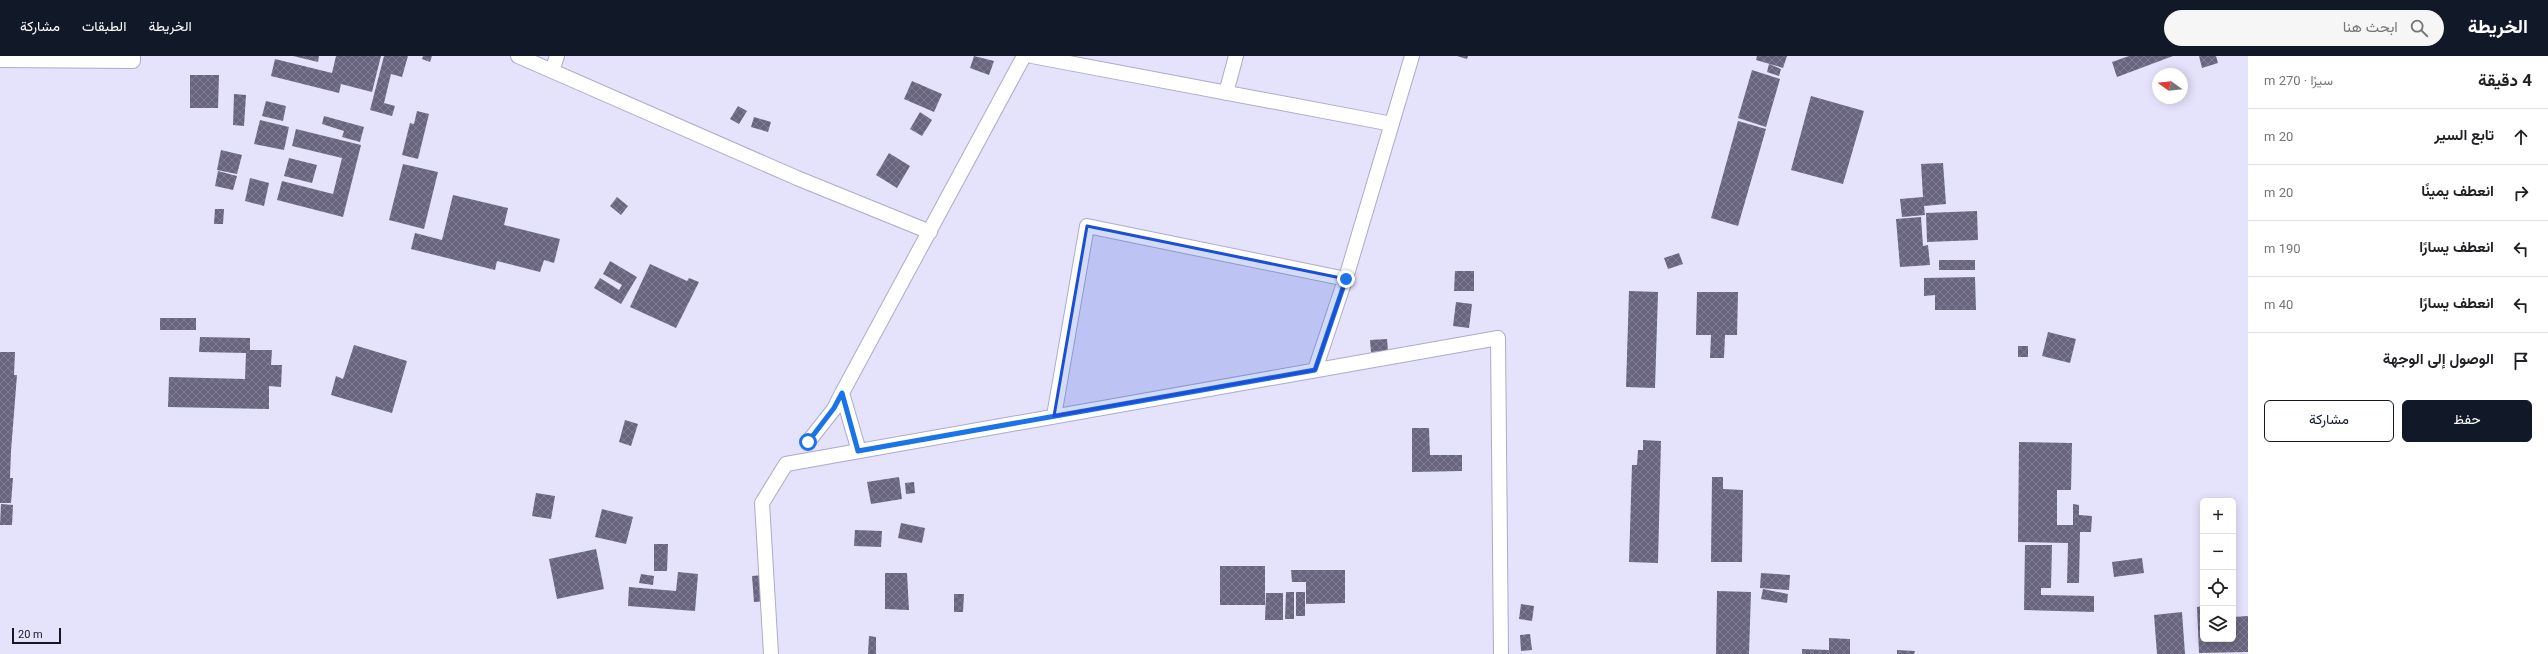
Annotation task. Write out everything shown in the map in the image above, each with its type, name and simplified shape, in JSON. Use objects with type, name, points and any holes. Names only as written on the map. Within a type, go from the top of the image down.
[{"type":"street","points":[[0,60],[133,61],[133,56]]},
{"type":"street","points":[[518,56],[797,178],[930,232]]},
{"type":"street","points":[[552,71],[557,56]]},
{"type":"street","points":[[808,442],[834,408],[1024,56]]},
{"type":"street","points":[[1032,56],[1392,124]]},
{"type":"street","points":[[1226,93],[1236,56]]},
{"type":"street","points":[[1315,370],[1346,279],[1412,56]]},
{"type":"street","points":[[1054,416],[1069,321],[1087,226],[1346,279]]},
{"type":"street","points":[[771,654],[762,503],[786,464],[1498,338],[1501,654]]},
{"type":"street","points":[[842,393],[858,451]]},
{"type":"highlighted area","points":[[1087,226],[1346,279],[1315,370],[1054,416]]},
{"type":"building","points":[[293,56],[319,56],[318,62]]},
{"type":"building","points":[[336,56],[381,56],[372,92],[341,84],[339,93],[271,76],[275,59],[332,73]]},
{"type":"building","points":[[384,56],[408,56],[402,77],[391,74],[384,103],[395,106],[392,116],[370,110]]},
{"type":"building","points":[[423,56],[432,56],[430,62],[422,59]]},
{"type":"building","points":[[974,56],[994,61],[989,75],[970,68]]},
{"type":"building","points":[[1457,56],[1468,56],[1467,59]]},
{"type":"building","points":[[1757,56],[1787,56],[1783,68],[1756,60]]},
{"type":"building","points":[[2129,56],[2173,56],[2117,77],[2112,62]]},
{"type":"building","points":[[2199,56],[2216,56],[2218,63],[2202,68]]},
{"type":"building","points":[[1769,64],[1781,69],[1779,76],[1767,72]]},
{"type":"building","points":[[1752,70],[1780,79],[1766,127],[1738,118]]},
{"type":"building","points":[[190,75],[219,75],[218,108],[190,108]]},
{"type":"building","points":[[912,81],[942,94],[934,112],[904,99]]},
{"type":"building","points":[[234,94],[246,95],[244,126],[233,125]]},
{"type":"building","points":[[1811,96],[1864,111],[1843,184],[1791,170]]},
{"type":"building","points":[[266,101],[286,106],[283,121],[262,116]]},
{"type":"building","points":[[738,106],[747,111],[739,124],[730,119]]},
{"type":"building","points":[[417,111],[429,114],[418,159],[402,155],[410,123],[414,124]]},
{"type":"building","points":[[920,112],[932,120],[922,136],[910,129]]},
{"type":"building","points":[[324,116],[364,127],[360,142],[342,137],[344,131],[322,124]]},
{"type":"building","points":[[754,117],[771,122],[768,132],[751,127]]},
{"type":"building","points":[[260,120],[289,127],[284,150],[254,144]]},
{"type":"building","points":[[1738,121],[1766,129],[1738,226],[1711,218]]},
{"type":"building","points":[[296,129],[361,145],[343,217],[277,200],[282,181],[333,194],[342,158],[292,146]]},
{"type":"building","points":[[221,150],[242,155],[237,174],[217,170]]},
{"type":"building","points":[[889,153],[910,166],[897,188],[876,175]]},
{"type":"building","points":[[289,158],[317,165],[312,183],[284,176]]},
{"type":"building","points":[[1943,163],[1946,204],[1924,206],[1925,215],[1902,217],[1900,199],[1923,197],[1921,164]]},
{"type":"building","points":[[403,164],[438,172],[424,229],[389,220]]},
{"type":"building","points":[[218,171],[237,176],[233,190],[215,186]]},
{"type":"building","points":[[250,178],[269,183],[264,206],[245,201]]},
{"type":"building","points":[[453,195],[508,208],[504,225],[560,239],[554,263],[544,260],[540,272],[497,261],[495,270],[411,249],[415,233],[442,240]]},
{"type":"building","points":[[617,197],[628,206],[621,215],[610,206]]},
{"type":"building","points":[[215,209],[224,209],[223,224],[214,224]]},
{"type":"building","points":[[1977,211],[1978,240],[1927,242],[1926,213]]},
{"type":"building","points":[[1921,217],[1923,246],[1928,245],[1930,265],[1900,267],[1896,219]]},
{"type":"building","points":[[1679,253],[1683,264],[1668,269],[1664,258]]},
{"type":"building","points":[[1939,260],[1975,260],[1975,270],[1939,270]]},
{"type":"building","points":[[610,261],[637,277],[621,304],[594,288],[600,278],[619,290],[622,285],[603,274]]},
{"type":"building","points":[[650,264],[687,281],[689,278],[699,282],[676,328],[630,307]]},
{"type":"building","points":[[1455,271],[1474,271],[1474,291],[1454,291]]},
{"type":"building","points":[[1975,277],[1976,310],[1935,310],[1935,295],[1924,296],[1924,278]]},
{"type":"building","points":[[1629,291],[1658,292],[1655,388],[1626,387]]},
{"type":"building","points":[[1697,292],[1738,292],[1737,335],[1725,335],[1724,358],[1710,358],[1711,335],[1696,335]]},
{"type":"building","points":[[1456,302],[1472,304],[1469,328],[1453,326]]},
{"type":"building","points":[[160,318],[196,318],[196,330],[160,330]]},
{"type":"building","points":[[2048,332],[2076,339],[2070,363],[2042,356]]},
{"type":"building","points":[[200,337],[250,338],[250,350],[272,350],[271,365],[282,365],[281,387],[269,386],[269,409],[168,407],[169,377],[245,379],[246,353],[199,352]]},
{"type":"building","points":[[1387,339],[1388,351],[1371,352],[1370,340]]},
{"type":"building","points":[[354,345],[407,361],[392,413],[331,395],[336,376],[343,379]]},
{"type":"building","points":[[2018,346],[2028,346],[2028,357],[2018,357]]},
{"type":"building","points":[[0,352],[15,352],[14,375],[17,375],[11,451],[10,478],[13,478],[11,503],[0,503]]},
{"type":"building","points":[[625,420],[638,424],[631,446],[619,442]]},
{"type":"building","points":[[1412,428],[1429,428],[1430,455],[1462,455],[1462,471],[1412,472]]},
{"type":"building","points":[[1643,440],[1661,441],[1658,563],[1629,562],[1632,465],[1637,465],[1638,450],[1643,450]]},
{"type":"building","points":[[2019,442],[2072,443],[2071,490],[2057,490],[2057,525],[2073,525],[2073,504],[2079,505],[2079,515],[2092,516],[2091,532],[2080,532],[2079,583],[2067,583],[2068,543],[2018,542]]},
{"type":"building","points":[[899,477],[902,499],[871,504],[867,482]]},
{"type":"building","points":[[1712,477],[1723,477],[1723,489],[1743,490],[1742,562],[1711,562]]},
{"type":"building","points":[[914,482],[915,493],[906,494],[905,483]]},
{"type":"building","points":[[536,493],[555,496],[551,519],[532,516]]},
{"type":"building","points":[[1,504],[13,505],[12,525],[0,525]]},
{"type":"building","points":[[602,509],[633,517],[626,544],[595,537]]},
{"type":"building","points":[[901,523],[925,528],[922,543],[898,538]]},
{"type":"building","points":[[855,530],[882,531],[881,547],[854,546]]},
{"type":"building","points":[[654,544],[668,544],[667,571],[654,571]]},
{"type":"building","points":[[2025,545],[2052,545],[2051,588],[2041,588],[2041,595],[2094,596],[2094,612],[2024,610]]},
{"type":"building","points":[[596,549],[604,589],[557,599],[549,559]]},
{"type":"building","points":[[2142,558],[2144,573],[2114,577],[2112,562]]},
{"type":"building","points":[[1220,566],[1265,566],[1265,605],[1220,605]]},
{"type":"building","points":[[1291,570],[1345,570],[1345,603],[1306,604],[1306,582],[1292,582]]},
{"type":"building","points":[[678,572],[698,574],[695,611],[628,606],[629,587],[676,591]]},
{"type":"building","points":[[885,573],[907,573],[909,610],[885,609]]},
{"type":"building","points":[[1761,573],[1790,575],[1789,590],[1760,588]]},
{"type":"building","points":[[641,574],[654,576],[653,585],[639,583]]},
{"type":"building","points":[[764,575],[766,601],[754,602],[752,576]]},
{"type":"building","points":[[1763,589],[1788,594],[1787,603],[1761,599]]},
{"type":"building","points":[[1717,591],[1751,592],[1749,654],[1716,654]]},
{"type":"building","points":[[1286,592],[1294,592],[1294,619],[1285,619]]},
{"type":"building","points":[[1296,592],[1305,592],[1305,616],[1296,616]]},
{"type":"building","points":[[1266,593],[1283,593],[1283,620],[1265,620]]},
{"type":"building","points":[[954,594],[964,594],[963,612],[954,612]]},
{"type":"building","points":[[1521,604],[1534,606],[1532,621],[1519,619]]},
{"type":"building","points":[[2200,606],[2200,642],[2236,642],[2236,617],[2248,616],[2248,652],[2199,653],[2197,607]]},
{"type":"building","points":[[2182,612],[2185,654],[2157,654],[2154,615]]},
{"type":"building","points":[[1530,634],[1532,650],[1521,651],[1520,635]]},
{"type":"building","points":[[869,636],[876,637],[876,654],[868,654]]},
{"type":"building","points":[[1829,638],[1850,639],[1850,654],[1802,654],[1802,649],[1829,650]]},
{"type":"building","points":[[1897,650],[1915,651],[1914,654],[1897,654]]},
{"type":"route","points":[[808,442],[834,408],[842,393],[858,451],[1315,370],[1346,279]]}]
